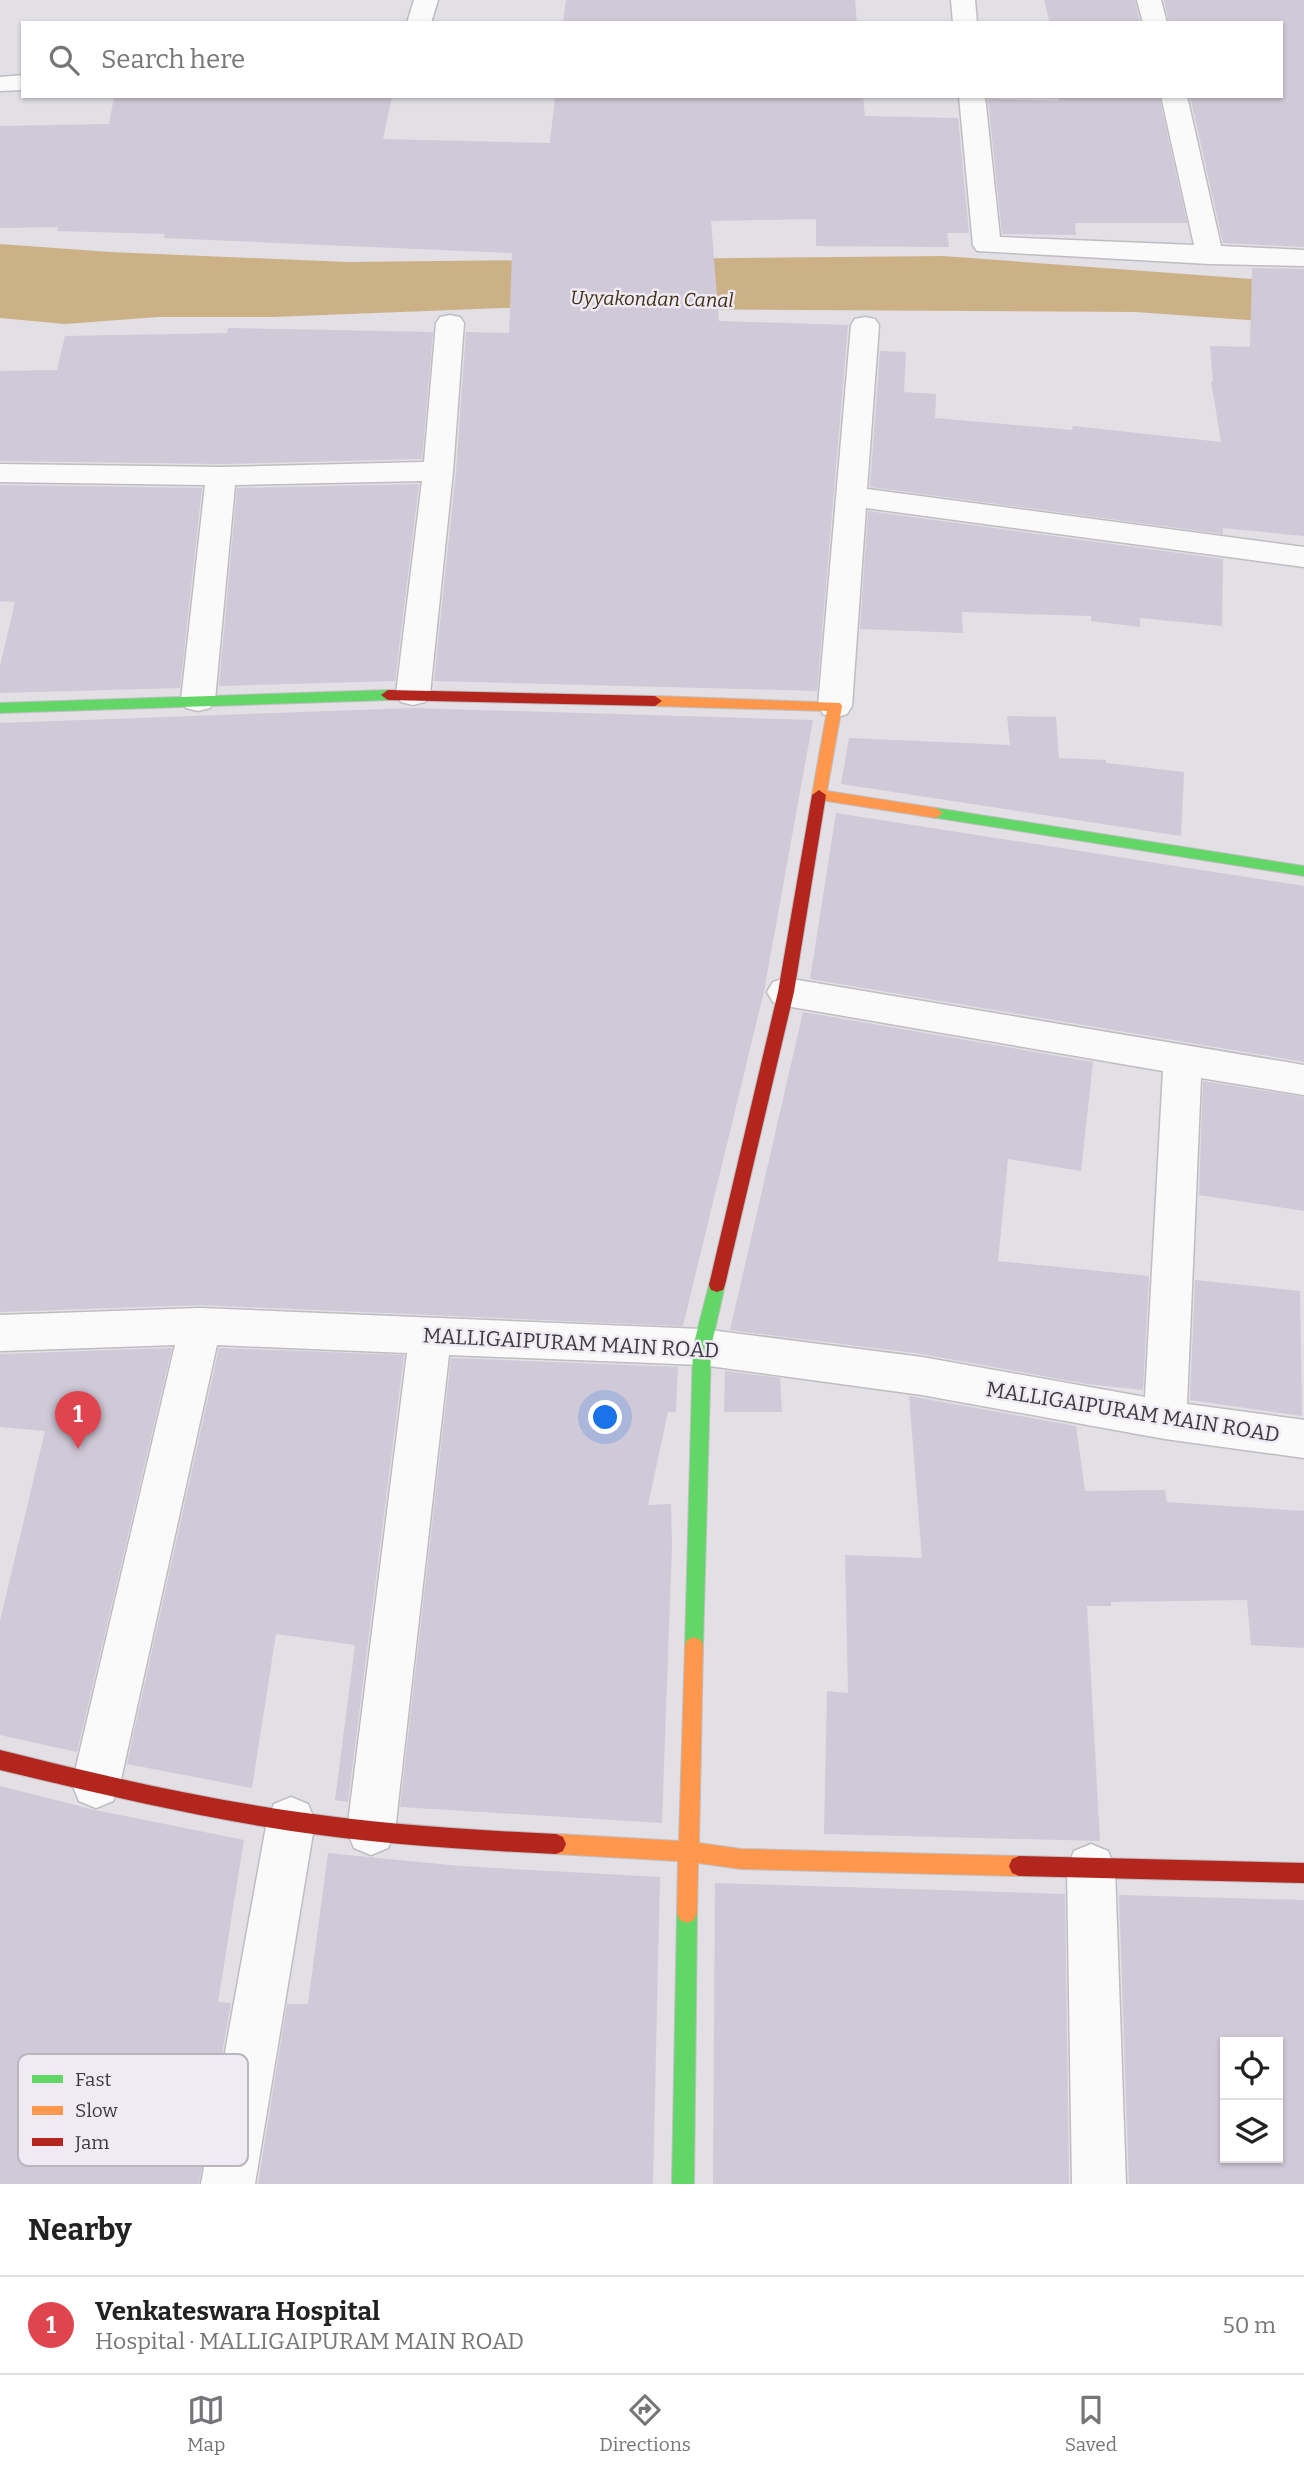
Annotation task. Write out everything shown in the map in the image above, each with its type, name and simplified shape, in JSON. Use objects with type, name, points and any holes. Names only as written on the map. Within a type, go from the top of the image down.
[{"type":"street","points":[[420,21],[426,0]]},
{"type":"street","points":[[963,0],[965,21]]},
{"type":"street","points":[[1149,0],[1154,21]]},
{"type":"street","points":[[0,83],[21,82]]},
{"type":"street","points":[[972,98],[987,245],[1304,258]]},
{"type":"street","points":[[1174,98],[1210,256]]},
{"type":"street","points":[[413,694],[438,471],[450,323]]},
{"type":"street","points":[[683,2184],[688,1852],[702,1347],[786,992],[835,706],[865,326]]},
{"type":"street","points":[[0,473],[221,477],[438,471]]},
{"type":"street","points":[[198,701],[221,477]]},
{"type":"street","points":[[853,497],[1304,557]]},
{"type":"street","points":[[0,708],[413,694],[835,706]]},
{"type":"street","points":[[819,795],[1304,871]]},
{"type":"street","points":[[786,992],[1183,1062],[1304,1080]]},
{"type":"street","points":[[1165,1420],[1183,1062]]},
{"type":"street","points":[[96,1784],[200,1326]]},
{"type":"street","name":"MALLIGAIPURAM MAIN ROAD","points":[[0,1333],[200,1326],[702,1347],[922,1376],[1165,1420],[1304,1439]]},
{"type":"street","points":[[371,1831],[430,1335]]},
{"type":"street","points":[[0,1760],[96,1784],[291,1821],[371,1831],[688,1852],[741,1859],[1304,1873]]},
{"type":"street","points":[[248,2069],[291,1821]]},
{"type":"street","points":[[1091,1868],[1098,2184]]},
{"type":"street","points":[[228,2184],[231,2166]]},
{"type":"water","name":"Uyyakondan Canal","points":[[0,244],[110,252],[347,262],[943,256],[1304,283],[1304,324],[1136,312],[503,308],[272,317],[158,317],[65,324],[0,318]]},
{"type":"building","points":[[566,0],[855,0],[857,21],[563,21]]},
{"type":"building","points":[[1044,0],[1135,0],[1140,21],[1049,21]]},
{"type":"building","points":[[1164,0],[1304,0],[1304,247],[1223,243],[1190,98],[1283,98],[1283,21],[1169,21]]},
{"type":"building","points":[[114,98],[392,98],[383,139],[550,143],[555,98],[863,98],[865,116],[958,118],[969,233],[947,233],[949,247],[816,246],[816,219],[711,221],[719,321],[848,325],[817,691],[434,681],[456,471],[466,332],[509,333],[512,253],[164,238],[165,234],[57,231],[58,227],[0,228],[0,126],[109,124]]},
{"type":"building","points":[[1058,98],[1159,98],[1187,223],[1075,223],[1076,235],[1002,234],[988,99],[1059,101]]},
{"type":"building","points":[[1252,268],[1304,269],[1304,536],[1223,528],[1223,534],[870,487],[880,351],[906,352],[904,392],[936,394],[935,418],[1072,430],[1073,426],[1221,442],[1211,381],[1210,346],[1250,347]]},
{"type":"building","points":[[228,328],[433,332],[422,459],[221,464],[0,461],[0,371],[57,370],[65,336],[227,333]]},
{"type":"building","points":[[419,484],[395,681],[219,686],[237,488]]},
{"type":"building","points":[[0,485],[202,488],[180,688],[0,693],[0,666],[15,602],[0,601]]},
{"type":"building","points":[[868,511],[1223,559],[1222,626],[1140,618],[1140,627],[1091,621],[1091,616],[962,612],[963,633],[860,629]]},
{"type":"building","points":[[413,708],[813,720],[764,991],[683,1326],[200,1305],[0,1312],[0,723]]},
{"type":"building","points":[[1007,716],[1056,717],[1059,758],[1106,760],[1106,763],[1184,772],[1181,836],[841,784],[849,738],[1010,745]]},
{"type":"building","points":[[836,813],[1304,886],[1304,1062],[810,979]]},
{"type":"building","points":[[803,1012],[1093,1062],[1081,1171],[1008,1159],[998,1261],[1149,1276],[1143,1390],[1087,1384],[922,1354],[730,1330]]},
{"type":"building","points":[[1203,1081],[1304,1097],[1304,1211],[1199,1195]]},
{"type":"building","points":[[1195,1280],[1300,1291],[1302,1416],[1190,1400]]},
{"type":"building","points":[[172,1348],[77,1752],[0,1735],[0,1621],[45,1431],[0,1427],[0,1354]]},
{"type":"building","points":[[219,1348],[404,1355],[348,1802],[335,1800],[355,1645],[276,1634],[252,1788],[127,1764]]},
{"type":"building","points":[[451,1358],[678,1367],[676,1412],[668,1412],[648,1505],[671,1504],[672,1544],[662,1823],[400,1807]]},
{"type":"building","points":[[725,1371],[780,1378],[782,1412],[724,1412]]},
{"type":"building","points":[[909,1396],[1076,1426],[1085,1491],[1165,1490],[1167,1502],[1304,1511],[1304,1648],[1251,1645],[1247,1600],[1111,1602],[1111,1606],[1087,1606],[1100,1841],[824,1834],[827,1691],[848,1693],[845,1555],[922,1558]]},
{"type":"building","points":[[0,1786],[95,1810],[244,1840],[218,2002],[231,2003],[222,2054],[18,2054],[18,2166],[202,2166],[199,2184],[0,2184]]},
{"type":"building","points":[[328,1853],[460,1866],[660,1877],[653,2184],[258,2184],[287,2004],[308,2004]]},
{"type":"building","points":[[715,1883],[1065,1894],[1069,2184],[713,2184]]},
{"type":"building","points":[[1119,1895],[1304,1900],[1304,2184],[1129,2184]]},
{"type":"traffic: fast","points":[[0,708],[388,695]]},
{"type":"traffic: fast","points":[[936,813],[1304,871]]},
{"type":"traffic: fast","points":[[694,1646],[702,1347],[717,1285]]},
{"type":"traffic: fast","points":[[683,2184],[687,1913]]},
{"type":"traffic: slow","points":[[655,701],[835,706],[819,795],[936,813]]},
{"type":"traffic: slow","points":[[687,1913],[694,1646]]},
{"type":"traffic: slow","points":[[556,1844],[688,1852],[741,1859],[1019,1866]]},
{"type":"traffic: jam","points":[[388,695],[655,701]]},
{"type":"traffic: jam","points":[[717,1285],[786,992],[819,795]]},
{"type":"traffic: jam","points":[[0,1760],[145,1794],[291,1821],[423,1836],[556,1844]]},
{"type":"traffic: jam","points":[[1019,1866],[1304,1873]]},
{"type":"place","name":"Venkateswara Hospital","points":[[78,1449]]}]
